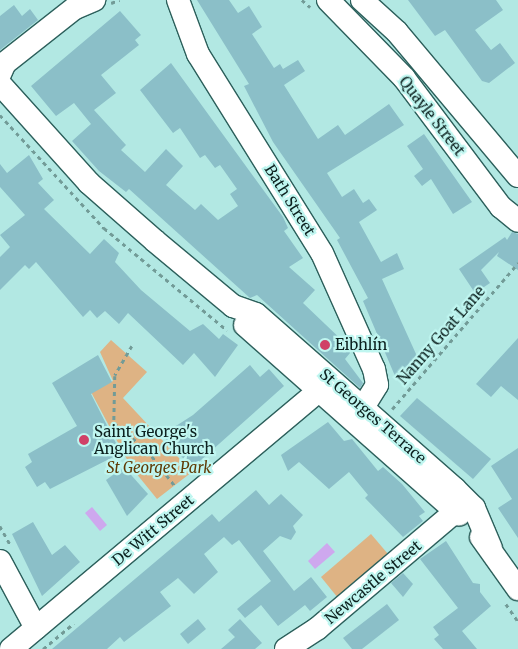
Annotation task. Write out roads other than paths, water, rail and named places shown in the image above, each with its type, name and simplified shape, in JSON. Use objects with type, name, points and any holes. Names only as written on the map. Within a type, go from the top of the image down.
[{"type":"street","points":[[0,74],[5,63],[75,8],[94,0]]},
{"type":"street","name":"Bath Street","points":[[178,0],[198,54],[322,253],[374,369],[377,384],[364,406]]},
{"type":"street","name":"Quayle Street","points":[[362,0],[397,32],[518,176]]},
{"type":"street","name":"Quayle Street","points":[[342,4],[404,78],[501,207],[518,221]]},
{"type":"street","name":"St Georges Terrace","points":[[0,84],[89,183],[233,306],[243,323],[456,511],[492,548]]},
{"type":"street","name":"St Georges Terrace","points":[[233,306],[256,314],[381,421],[474,508],[492,548],[518,589]]},
{"type":"street","name":"De Witt Street","points":[[11,649],[319,391]]},
{"type":"street","name":"Newcastle Street","points":[[286,649],[318,628],[456,511]]},
{"type":"street","points":[[0,561],[36,628]]},
{"type":"place","name":"Eibhlín","points":[[325,345]]},
{"type":"place","name":"Saint George's Anglican Church","points":[[84,440]]},
{"type":"park label","name":"St Georges Park","points":[[159,468]]}]
